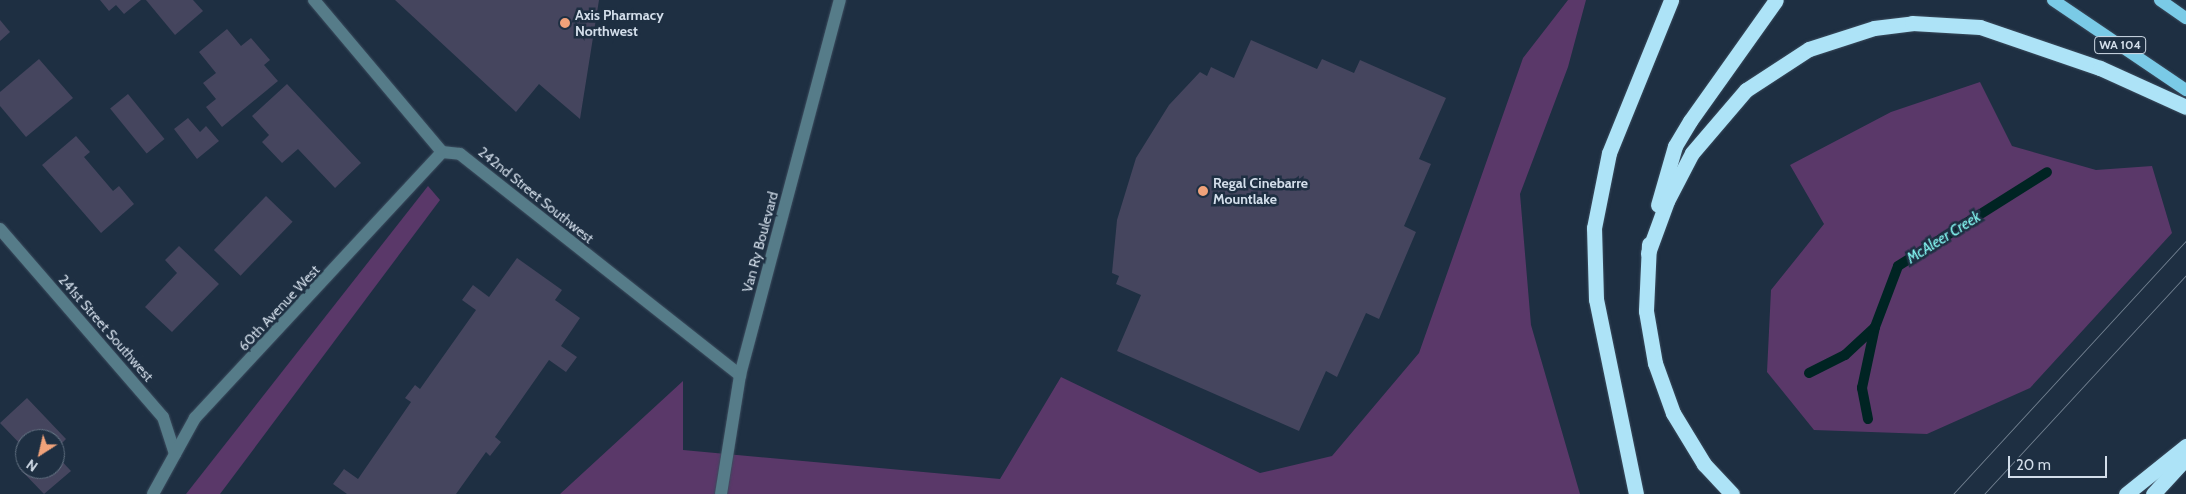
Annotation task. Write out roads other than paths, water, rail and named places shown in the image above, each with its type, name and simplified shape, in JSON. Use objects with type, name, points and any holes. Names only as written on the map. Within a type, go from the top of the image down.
[{"type":"highway","points":[[1636,494],[1596,299],[1594,228],[1609,153],[1671,0]]},
{"type":"highway","points":[[1732,494],[1704,464],[1673,413],[1655,364],[1646,311],[1648,253],[1676,146],[1776,0]]},
{"type":"highway","points":[[1648,253],[1667,200],[1692,153],[1746,90],[1809,49],[1867,30],[1912,23],[1980,27],[2090,65],[2186,107]]},
{"type":"highway","points":[[2126,494],[2186,446]]},
{"type":"highway","points":[[2153,494],[2186,458]]},
{"type":"main road","name":"WA 104","points":[[2053,0],[2186,90]]},
{"type":"main road","points":[[2160,0],[2186,18]]},
{"type":"street","points":[[314,0],[442,152]]},
{"type":"street","name":"Van Ry Boulevard","points":[[721,494],[740,375],[840,0]]},
{"type":"street","name":"242nd Street Southwest","points":[[442,152],[460,154],[740,375]]},
{"type":"street","name":"60th Avenue West","points":[[153,494],[195,418],[442,152]]},
{"type":"street","name":"241st Street Southwest","points":[[0,229],[163,417],[175,454]]},
{"type":"waterway","name":"McAleer Creek","points":[[1868,419],[1862,388],[1875,327],[1898,266],[2047,172]]},
{"type":"waterway","points":[[1809,373],[1845,355],[1875,327]]},
{"type":"tram line","points":[[1953,494],[2186,241]]},
{"type":"tram line","points":[[1984,494],[2186,275]]},
{"type":"place","name":"Axis Pharmacy Northwest","points":[[565,23]]},
{"type":"place","name":"Regal Cinebarre Mountlake","points":[[1203,191]]}]
